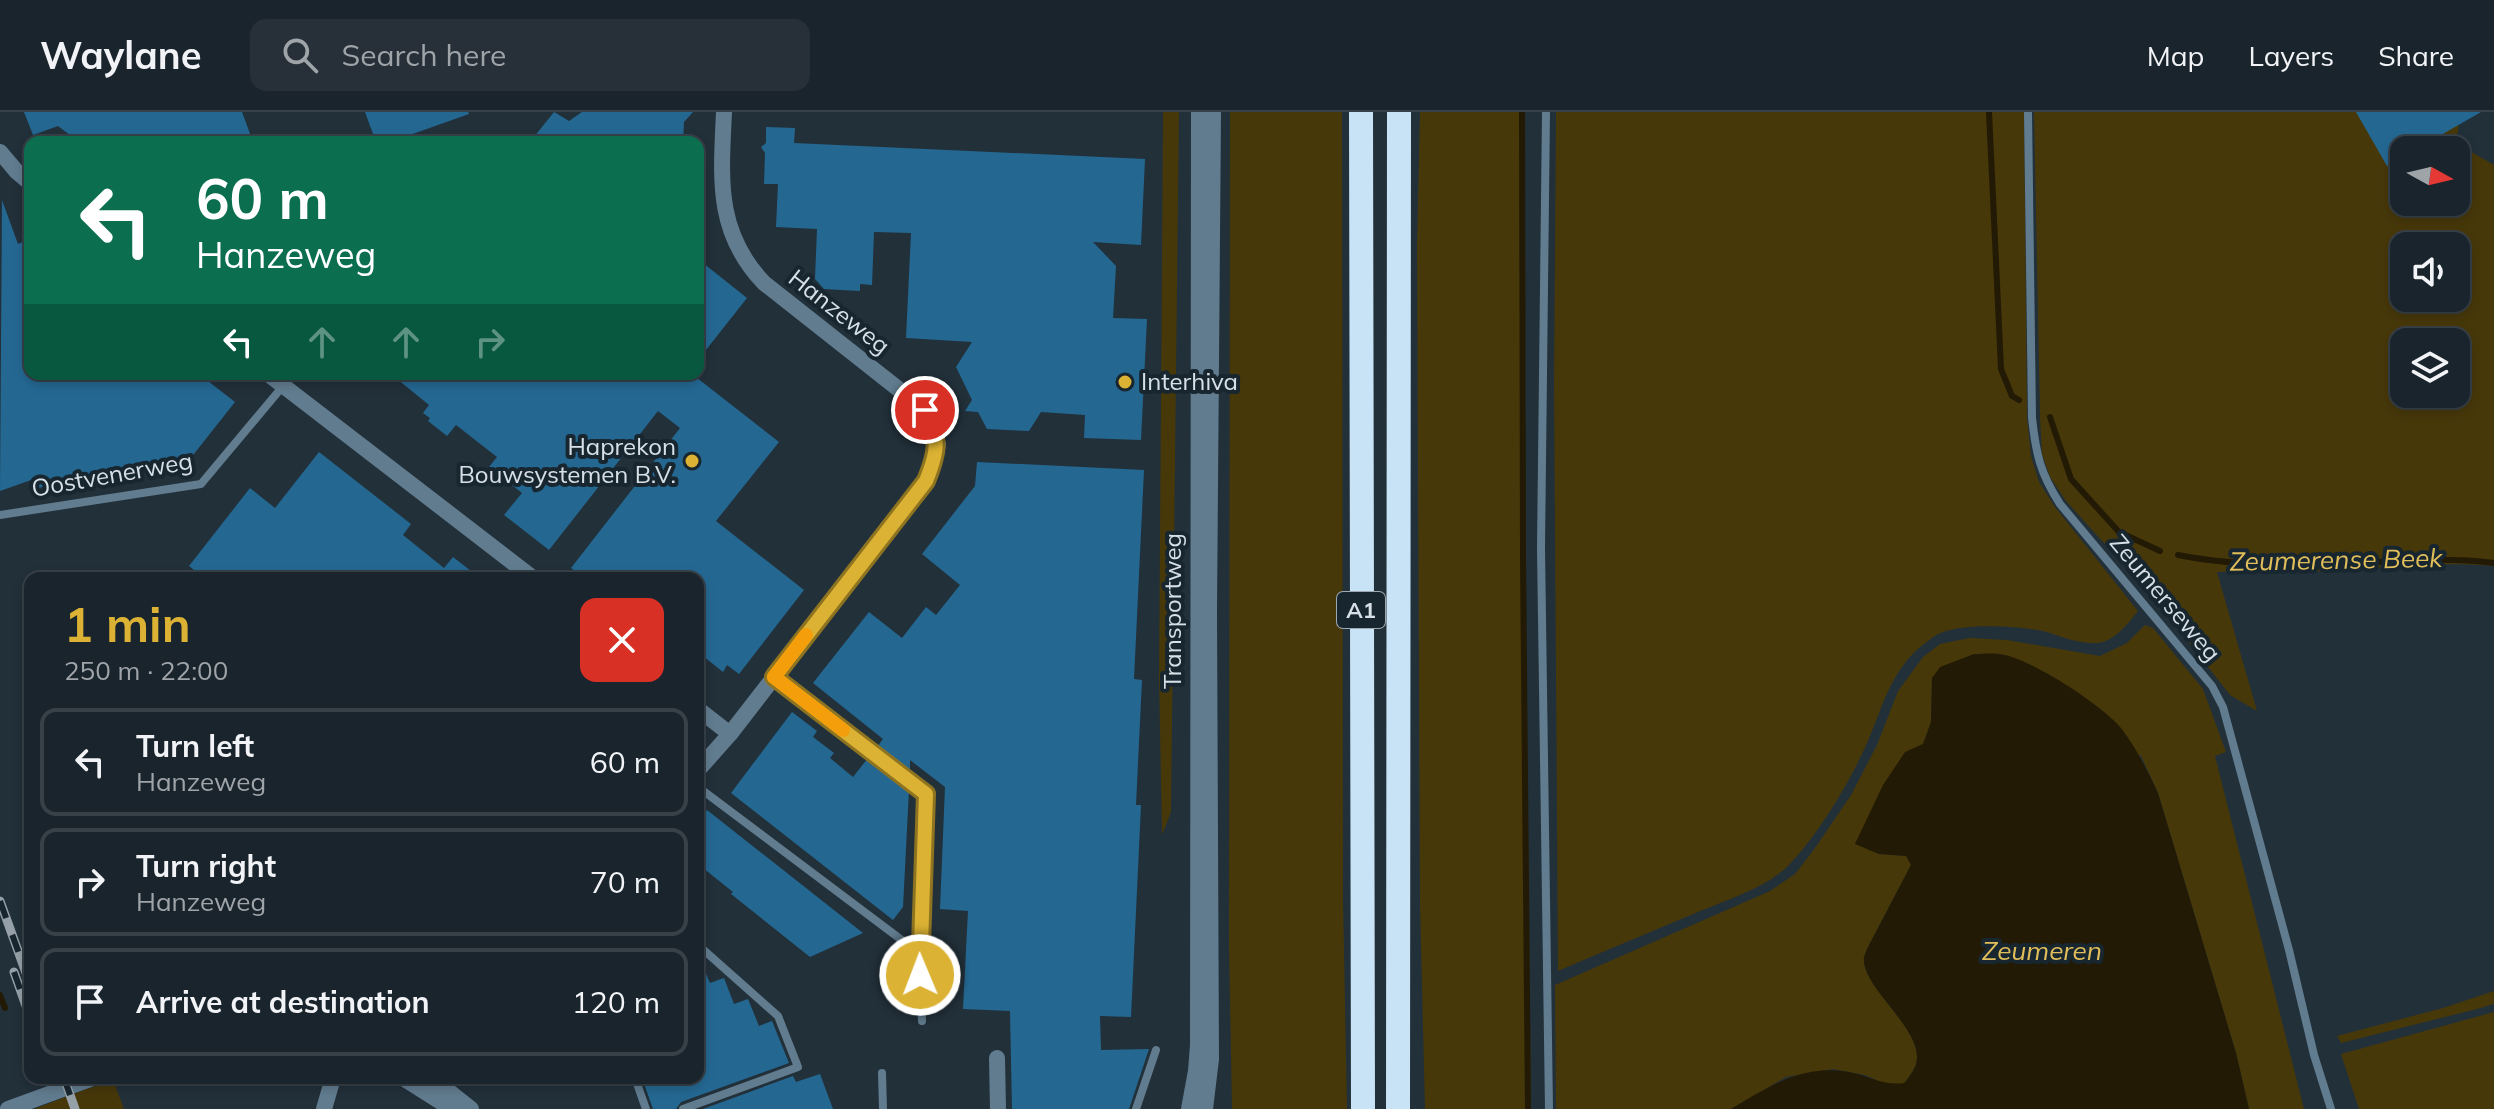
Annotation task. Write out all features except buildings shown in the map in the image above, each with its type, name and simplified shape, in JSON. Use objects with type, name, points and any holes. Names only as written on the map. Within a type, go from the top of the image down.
[{"type":"highway","name":"A1","points":[[1361,112],[1363,1109]]},
{"type":"highway","name":"A1","points":[[1398,1109],[1399,112]]},
{"type":"street","name":"Hanzeweg","points":[[704,763],[926,481],[938,444],[925,410],[764,283],[747,266],[736,247],[724,209],[724,112]]},
{"type":"street","name":"Transportweg","points":[[1189,1109],[1198,1045],[1199,112]]},
{"type":"street","name":"Transportweg","points":[[1205,1109],[1211,1059],[1209,581],[1213,112]]},
{"type":"street","points":[[0,152],[24,178]]},
{"type":"street","points":[[276,380],[525,572]]},
{"type":"street","points":[[704,714],[730,734]]},
{"type":"street","points":[[997,1058],[998,1109]]},
{"type":"street","points":[[0,1101],[44,1084]]},
{"type":"street","points":[[8,1109],[77,1084]]},
{"type":"street","points":[[324,1109],[331,1084]]},
{"type":"street","points":[[412,1084],[452,1109]]},
{"type":"street","points":[[440,1084],[471,1109]]},
{"type":"lane","points":[[1546,112],[1541,548],[1549,1109]]},
{"type":"lane","name":"Zeumerseweg","points":[[2028,112],[2032,418],[2037,457],[2045,480],[2060,504],[2212,686],[2223,707],[2314,1055],[2331,1109]]},
{"type":"lane","name":"Oostvenerweg","points":[[0,515],[201,484],[283,386]]},
{"type":"lane","points":[[774,677],[926,794],[919,953],[922,1021]]},
{"type":"lane","points":[[704,792],[919,953]]},
{"type":"lane","points":[[683,1109],[798,1067],[778,1016],[704,950]]},
{"type":"lane","points":[[1136,1109],[1156,1050]]},
{"type":"lane","points":[[882,1073],[883,1109]]},
{"type":"lane","points":[[637,1084],[646,1109]]},
{"type":"shaded area","points":[[1163,112],[1179,112],[1171,812],[1162,835],[1159,678]]},
{"type":"shaded area","points":[[1230,112],[1342,112],[1343,899],[1347,1109],[1232,1109],[1229,948]]},
{"type":"shaded area","points":[[1420,112],[1525,112],[1523,383],[1531,1109],[1425,1109],[1420,905],[1417,247]]},
{"type":"shaded area","points":[[1556,112],[2024,112],[2027,418],[2031,456],[2039,482],[2055,507],[2138,611],[2117,634],[2108,640],[2092,643],[2043,631],[2003,627],[1972,627],[1935,636],[1909,658],[1892,682],[1861,757],[1843,789],[1812,837],[1781,872],[1747,892],[1558,971],[1554,385]]},
{"type":"shaded area","points":[[2034,112],[2461,112],[2457,136],[2390,136],[2390,216],[2470,216],[2470,151],[2494,165],[2494,566],[2217,572],[2257,711],[2230,695],[2157,602],[2066,501],[2050,477],[2042,454]]},
{"type":"shaded area","points":[[2145,625],[2153,628],[2203,689],[2226,752],[2215,756],[2304,1109],[2249,1109],[2236,1053],[2158,793],[2141,756],[1932,677],[1931,722],[1923,745],[1855,843],[1879,854],[1907,856],[1911,865],[1864,960],[1874,986],[1913,1041],[1917,1054],[1915,1067],[1904,1084],[1887,1085],[1865,1075],[1833,1069],[1786,1077],[1731,1109],[1556,1109],[1555,985],[1770,891],[1795,874],[1851,795],[1877,745],[1898,691],[1923,657],[1940,644],[1969,638],[2007,640],[2100,656],[2127,643]]},
{"type":"shaded area","points":[[2494,991],[2494,1004],[2477,1009],[2341,1043],[2337,1036],[2443,1008]]},
{"type":"shaded area","points":[[2494,1012],[2494,1109],[2359,1109],[2341,1054]]},
{"type":"shaded area","points":[[115,1084],[124,1109],[34,1109],[89,1088]]},
{"type":"water","name":"Zeumeren","points":[[1974,654],[2012,657],[2046,673],[2112,718],[2137,752],[2158,793],[2236,1053],[2249,1109],[1731,1109],[1773,1085],[1801,1074],[1832,1070],[1896,1084],[1904,1083],[1914,1069],[1917,1054],[1913,1041],[1874,986],[1864,960],[1911,865],[1906,856],[1879,854],[1855,844],[1883,785],[1905,752],[1923,744],[1931,722],[1932,678],[1940,667]]},
{"type":"waterway","points":[[1522,112],[1528,1109]]},
{"type":"waterway","name":"Zeumerense Beek","points":[[1989,112],[2001,369],[2012,396],[2019,400]]},
{"type":"waterway","name":"Zeumerense Beek","points":[[2050,417],[2071,479],[2119,532],[2160,551]]},
{"type":"waterway","name":"Zeumerense Beek","points":[[2178,555],[2275,565],[2434,560],[2494,563]]},
{"type":"waterway","points":[[0,995],[5,1008]]},
{"type":"railway","points":[[0,901],[24,967]]},
{"type":"railway","points":[[14,972],[24,1000]]},
{"type":"railway","points":[[66,1084],[75,1109]]},
{"type":"slow traffic","points":[[806,635],[774,677],[843,730]]},
{"type":"place","name":"Interhiva","points":[[1125,382]]},
{"type":"place","name":"Haprekon Bouwsystemen B.V.","points":[[692,461]]},
{"type":"route","points":[[920,975],[926,794],[774,677],[926,481],[938,444],[925,410]]}]
